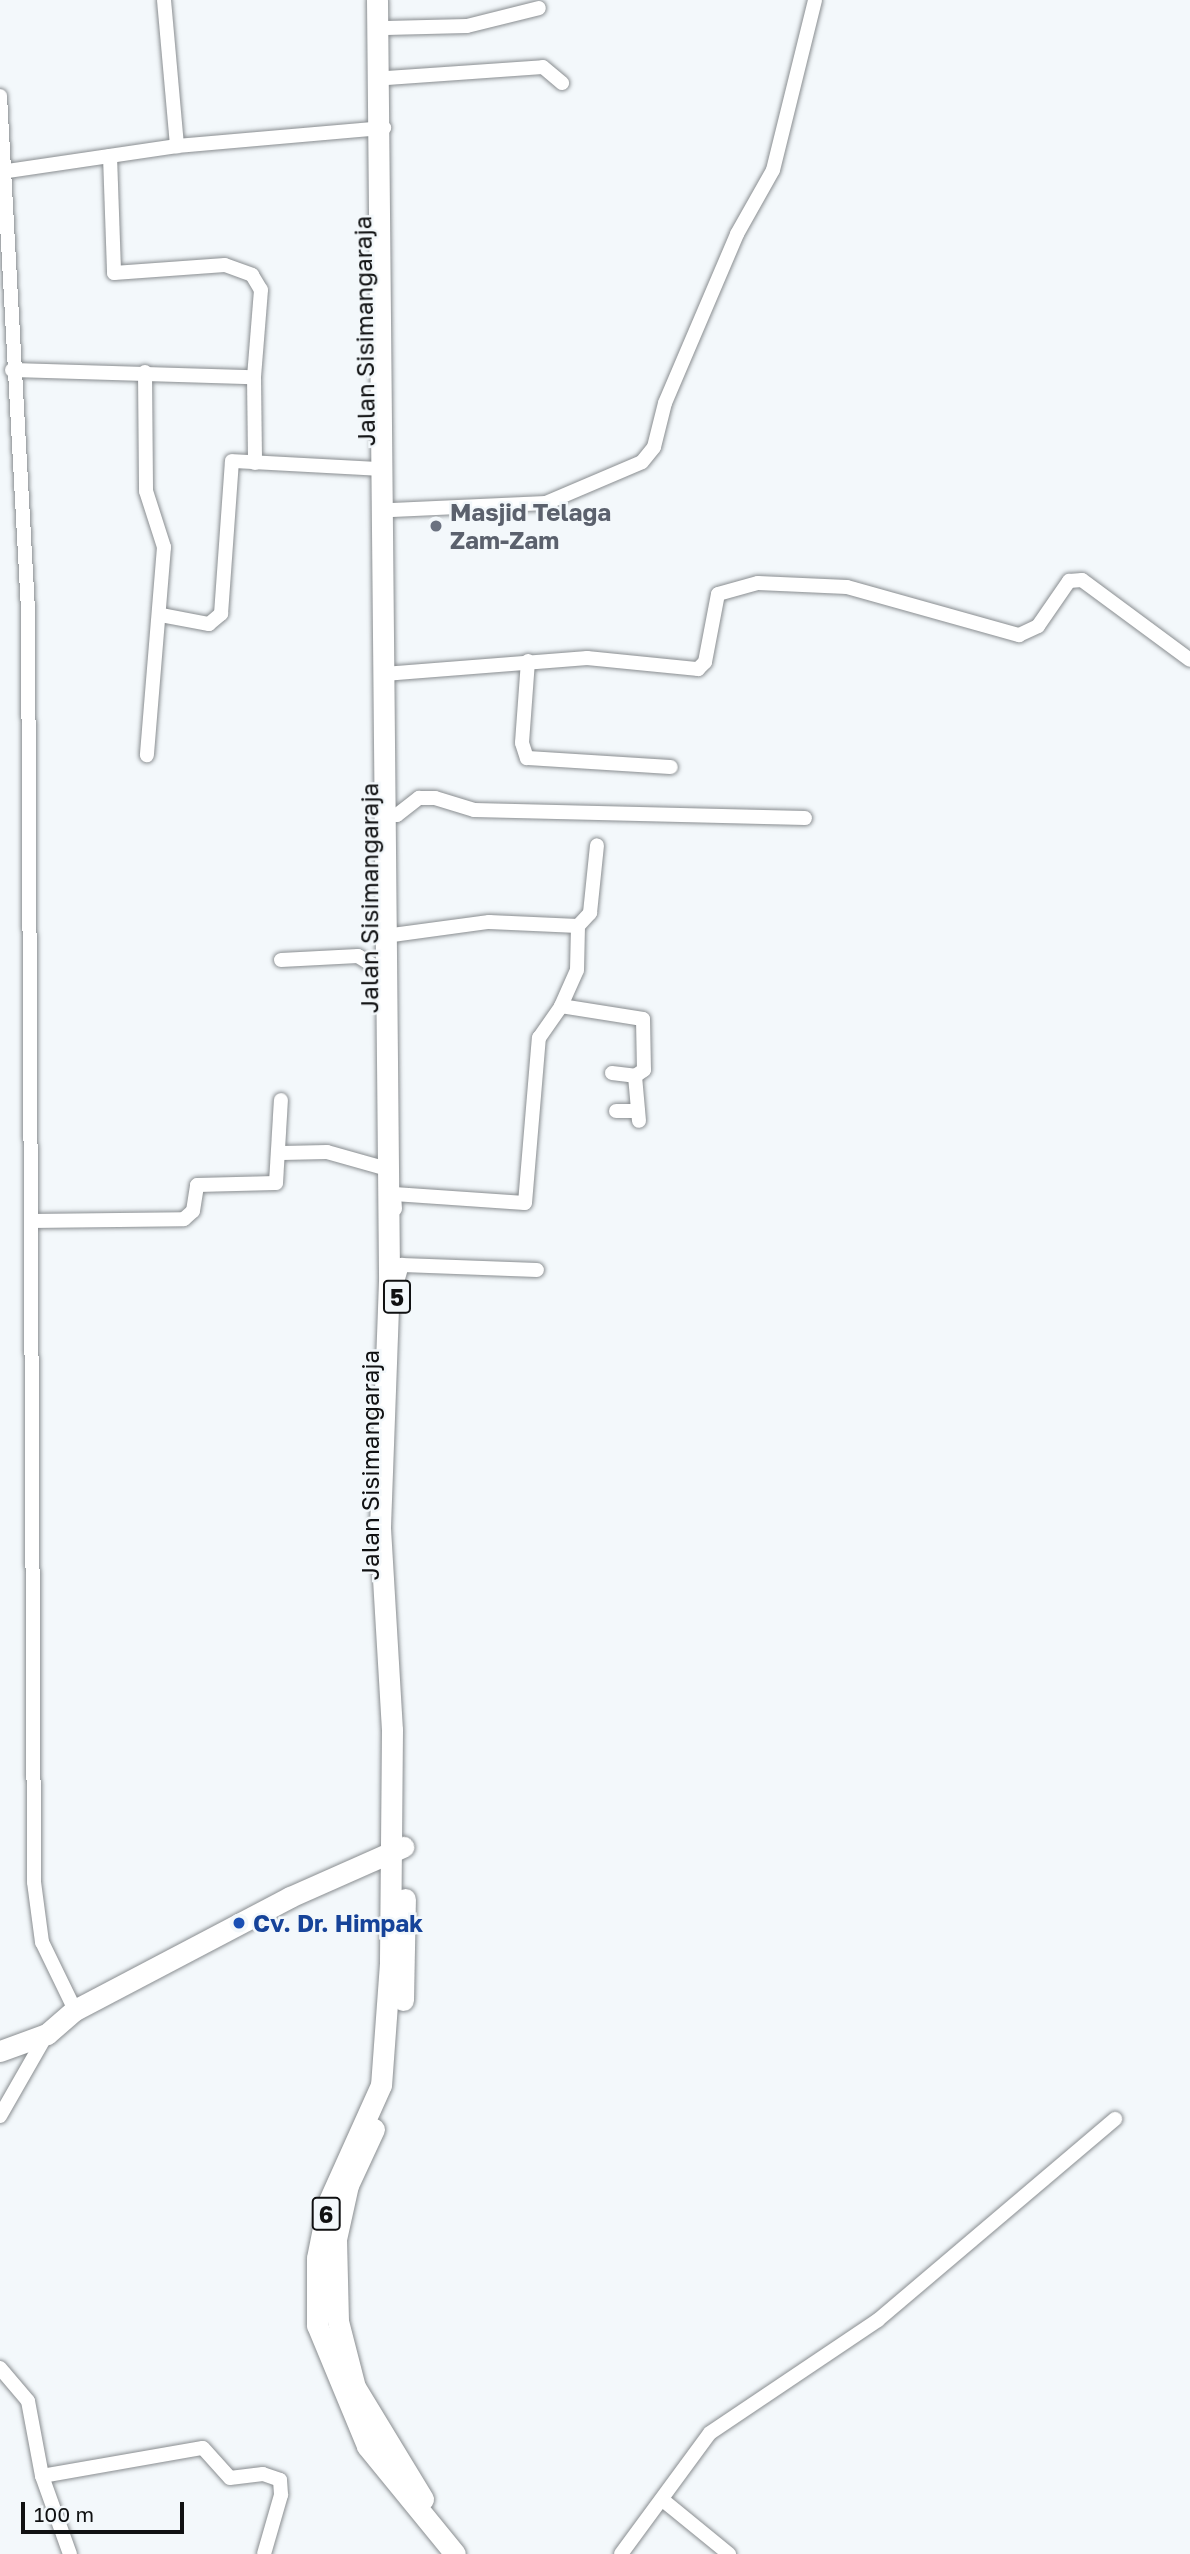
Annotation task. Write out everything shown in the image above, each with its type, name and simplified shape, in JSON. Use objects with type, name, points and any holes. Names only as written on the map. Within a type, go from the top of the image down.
[{"type":"highway","name":"Jalan Sisimangaraja","points":[[377,0],[383,129],[390,522],[390,1210],[393,1281],[386,1528],[396,1695],[395,1846],[400,2029],[386,2099],[348,2185],[336,2239],[338,2321],[355,2387],[394,2459],[449,2533],[454,2553]]},
{"type":"highway","name":"Jalan Sisimangaraja","points":[[385,0],[387,78],[383,129],[380,469],[390,522]]},
{"type":"highway","name":"Jalan Sisimangaraja","points":[[390,937],[385,973],[384,1168],[390,1210]]},
{"type":"highway","points":[[0,2051],[47,2034],[75,2010],[395,1846]]},
{"type":"street","points":[[164,0],[177,146]]},
{"type":"street","points":[[390,522],[546,503],[642,462],[654,447],[665,403],[737,234],[772,170],[815,0]]},
{"type":"street","points":[[386,28],[467,26],[539,8]]},
{"type":"street","points":[[387,78],[539,67],[562,83]]},
{"type":"street","points":[[0,96],[12,370],[28,610],[34,1882],[42,1942],[75,2010]]},
{"type":"street","points":[[4,171],[177,146],[383,129]]},
{"type":"street","points":[[110,156],[114,273],[225,265],[252,275],[261,290],[254,377],[255,463]]},
{"type":"street","points":[[12,370],[254,377]]},
{"type":"street","points":[[145,372],[146,491],[164,547],[161,615],[147,755]]},
{"type":"street","points":[[161,615],[209,624],[218,619],[229,465],[255,463],[380,469]]},
{"type":"street","points":[[388,673],[587,658],[698,669],[707,654],[712,604],[734,585],[846,587],[1018,635],[1038,626],[1069,581],[1082,580],[1190,660]]},
{"type":"street","points":[[528,661],[527,758],[671,767]]},
{"type":"street","points":[[390,814],[419,798],[435,798],[474,810],[806,818]]},
{"type":"street","points":[[390,1210],[394,1194],[525,1203],[539,1038],[561,1006],[577,970],[578,926],[590,913],[597,845]]},
{"type":"street","points":[[390,937],[489,922],[578,926]]},
{"type":"street","points":[[281,960],[358,956],[385,973]]},
{"type":"street","points":[[561,1006],[641,1017],[644,1070],[635,1076],[612,1073]]},
{"type":"street","points":[[616,1111],[639,1116],[635,1076]]},
{"type":"street","points":[[31,1221],[184,1219],[193,1211],[197,1185],[276,1183],[282,1153],[281,1100]]},
{"type":"street","points":[[282,1153],[327,1152],[384,1168]]},
{"type":"street","points":[[393,1281],[402,1265],[537,1270]]},
{"type":"street","points":[[0,2116],[47,2034]]},
{"type":"street","points":[[621,2554],[664,2501],[710,2433],[878,2320],[1115,2119]]},
{"type":"street","points":[[0,2368],[24,2390],[42,2476],[71,2554]]},
{"type":"street","points":[[42,2476],[203,2448],[230,2478],[263,2474],[280,2480],[264,2554]]},
{"type":"street","points":[[664,2501],[729,2554]]},
{"type":"place","name":"Masjid Telaga Zam-Zam","points":[[436,526]]},
{"type":"place","name":"Cv. Dr. Himpak","points":[[239,1923]]}]
